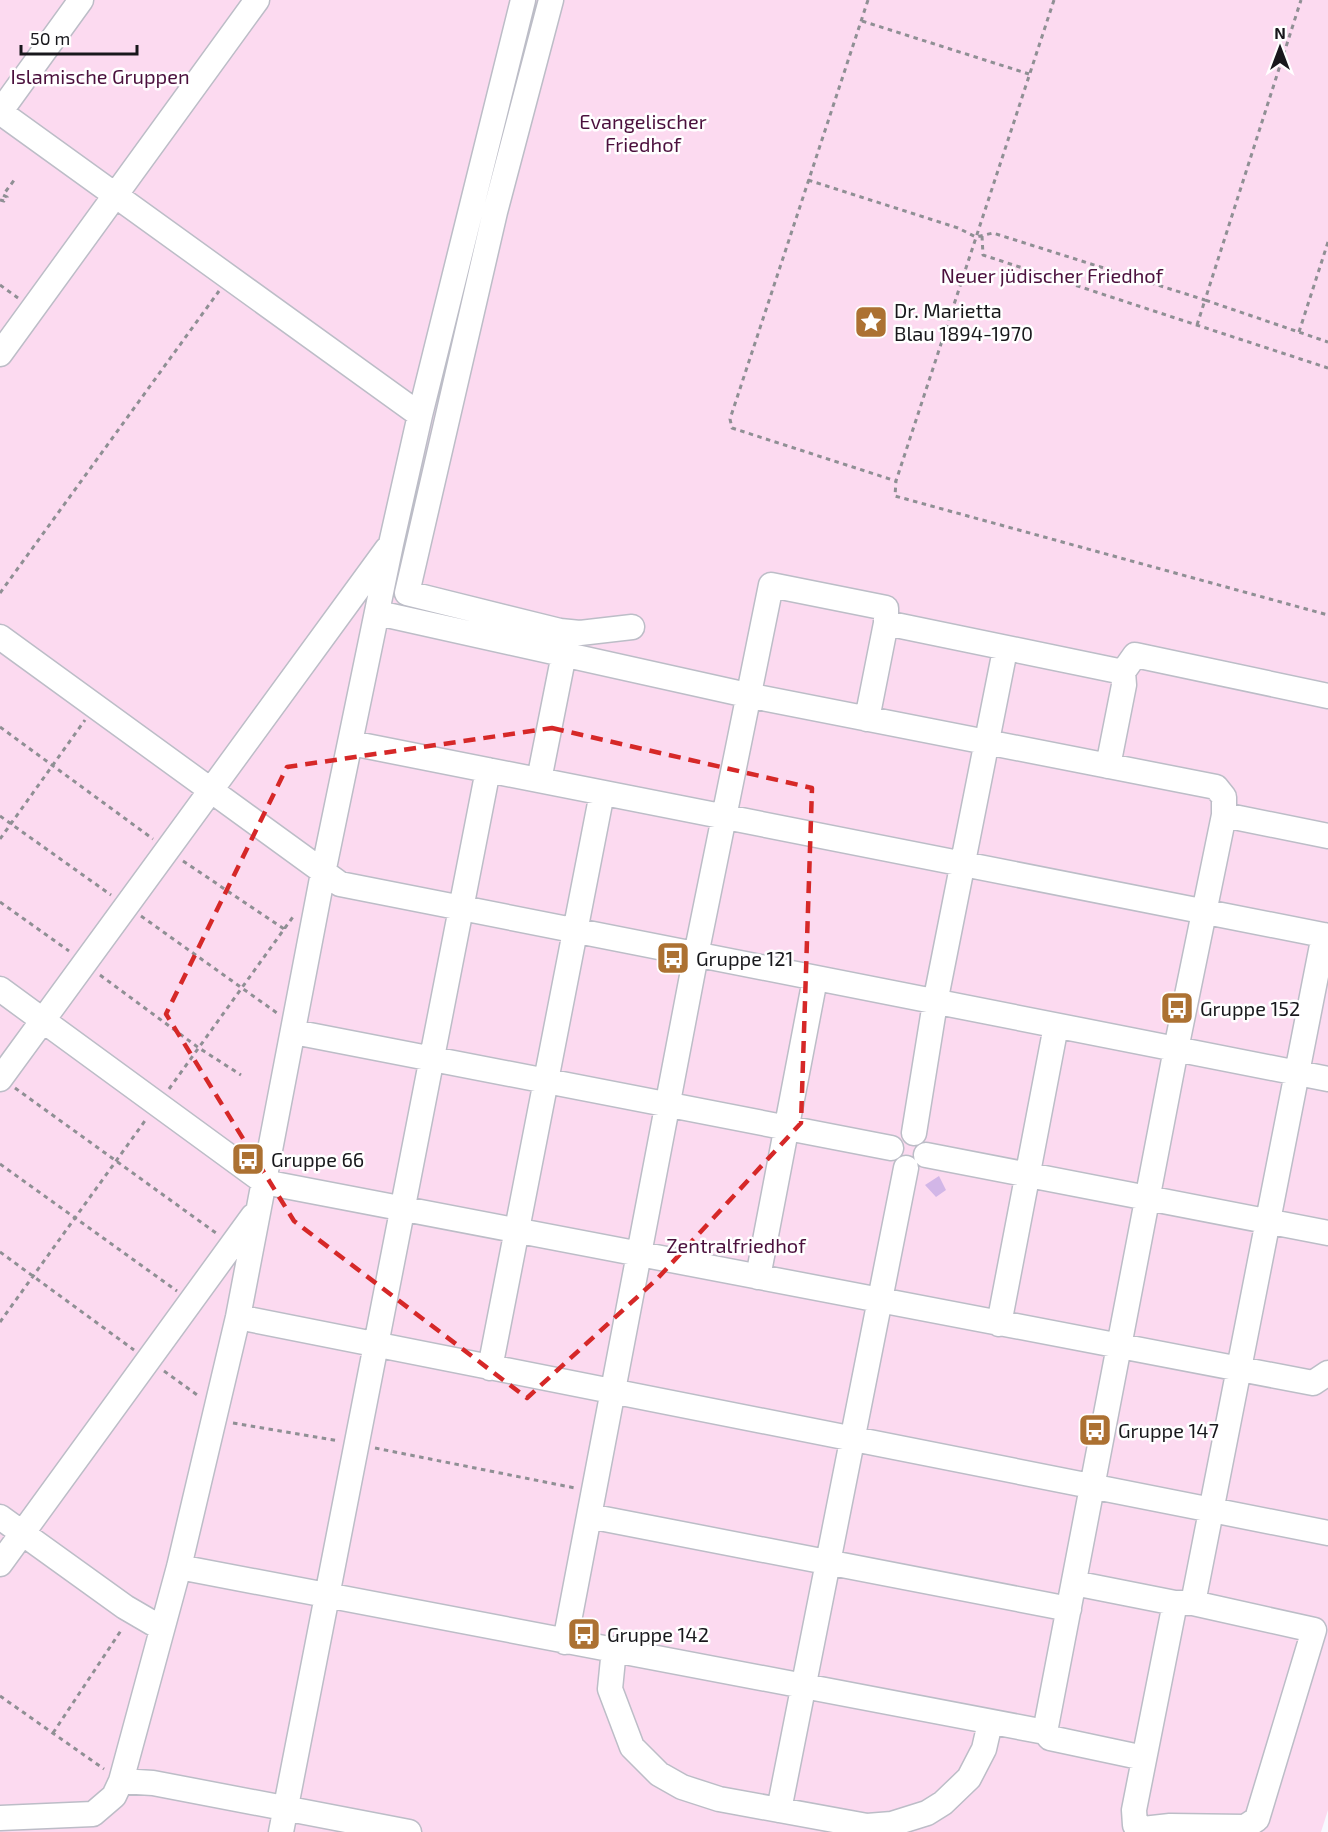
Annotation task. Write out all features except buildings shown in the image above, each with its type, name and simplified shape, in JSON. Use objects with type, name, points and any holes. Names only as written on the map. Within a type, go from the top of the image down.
[{"type":"lane","points":[[81,0],[0,112],[420,415]]},
{"type":"lane","points":[[0,354],[257,0]]},
{"type":"lane","points":[[0,1818],[93,1814],[114,1796],[121,1781],[179,1568],[238,1317],[295,1029],[323,873],[391,544],[420,415],[523,0]]},
{"type":"lane","points":[[551,0],[495,212],[407,593],[560,631],[580,633],[632,627]]},
{"type":"lane","points":[[0,1078],[391,544]]},
{"type":"lane","points":[[565,1642],[696,955],[747,694],[771,585],[886,608],[886,623],[867,719]]},
{"type":"lane","points":[[378,613],[867,719],[1216,787],[1224,797],[1224,815],[1176,1049],[1045,1732]]},
{"type":"lane","points":[[886,623],[1005,650],[1123,672]]},
{"type":"lane","points":[[0,637],[340,884],[462,910],[1328,1079]]},
{"type":"lane","points":[[914,1133],[935,1003],[1005,650]]},
{"type":"lane","points":[[539,780],[564,654]]},
{"type":"lane","points":[[1108,766],[1124,685],[1123,672],[1135,655],[1328,696]]},
{"type":"lane","points":[[351,743],[1326,935],[1212,1509],[1184,1603],[1144,1758],[1134,1810],[1135,1825],[1143,1829],[1170,1826],[1245,1827],[1257,1818],[1314,1630],[1184,1603],[1074,1583]]},
{"type":"lane","points":[[281,1832],[488,770]]},
{"type":"lane","points":[[490,1368],[602,793]]},
{"type":"lane","points":[[1224,815],[1327,829]]},
{"type":"lane","points":[[759,1277],[815,979]]},
{"type":"lane","points":[[0,989],[264,1182],[1239,1370],[1313,1383],[1328,1373]]},
{"type":"lane","points":[[999,1324],[1056,1026]]},
{"type":"lane","points":[[295,1029],[433,1059],[891,1148]]},
{"type":"lane","points":[[914,1133],[923,1139],[926,1155],[916,1166],[906,1168],[896,1163],[891,1148],[896,1137],[914,1133]]},
{"type":"lane","points":[[926,1155],[1328,1233]]},
{"type":"lane","points":[[779,1810],[906,1168]]},
{"type":"lane","points":[[0,1564],[258,1210]]},
{"type":"lane","points":[[238,1317],[612,1393],[1094,1485],[1328,1533]]},
{"type":"lane","points":[[0,1516],[133,1612],[161,1628]]},
{"type":"lane","points":[[589,1516],[1069,1608]]},
{"type":"lane","points":[[179,1568],[1045,1732],[1050,1738],[1144,1758]]},
{"type":"lane","points":[[614,1649],[610,1689],[632,1747],[659,1774],[682,1787],[719,1799],[867,1826],[892,1824],[927,1813],[943,1803],[969,1778],[984,1749],[990,1722]]},
{"type":"lane","points":[[121,1781],[153,1783],[409,1832]]},
{"type":"path","points":[[868,0],[730,418],[732,428],[896,482]]},
{"type":"path","points":[[1054,0],[896,482],[895,496],[1328,615]]},
{"type":"path","points":[[1197,325],[1301,0]]},
{"type":"path","points":[[862,21],[1029,74]]},
{"type":"path","points":[[0,200],[4,201],[7,197],[2,194],[15,179]]},
{"type":"path","points":[[808,180],[958,228],[976,237],[993,233],[1205,300],[1328,342]]},
{"type":"path","points":[[982,236],[983,255],[1328,368]]},
{"type":"path","points":[[1299,332],[1328,242]]},
{"type":"path","points":[[0,592],[229,278]]},
{"type":"path","points":[[0,839],[95,707]]},
{"type":"path","points":[[0,727],[167,850],[284,929]]},
{"type":"path","points":[[0,816],[295,1029]]},
{"type":"path","points":[[0,902],[199,1048],[241,1075]]},
{"type":"path","points":[[0,1078],[232,1245]]},
{"type":"path","points":[[0,1164],[192,1301]]},
{"type":"path","points":[[0,1252],[148,1360],[215,1414],[594,1491]]},
{"type":"path","points":[[53,1733],[133,1612]]},
{"type":"path","points":[[0,1696],[121,1781]]},
{"type":"highlighted area","points":[[552,728],[812,788],[801,1123],[658,1278],[527,1398],[294,1221],[166,1014],[287,767]]},
{"type":"green space","name":"Zentralfriedhof","points":[[0,0],[1328,0],[1328,1810],[1321,1832],[0,1832]]},
{"type":"place","name":"Dr. Marietta Blau 1894-1970","points":[[871,322]]},
{"type":"place","name":"Gruppe 121","points":[[673,958]]},
{"type":"place","name":"Gruppe 152","points":[[1177,1008]]},
{"type":"place","name":"Gruppe 66","points":[[248,1159]]},
{"type":"place","name":"Gruppe 147","points":[[1095,1430]]},
{"type":"place","name":"Gruppe 142","points":[[584,1634]]},
{"type":"park label","name":"Islamische Gruppen","points":[[100,76]]},
{"type":"park label","name":"Evangelischer Friedhof","points":[[643,132]]},
{"type":"park label","name":"Neuer jüdischer Friedhof","points":[[1052,275]]}]
